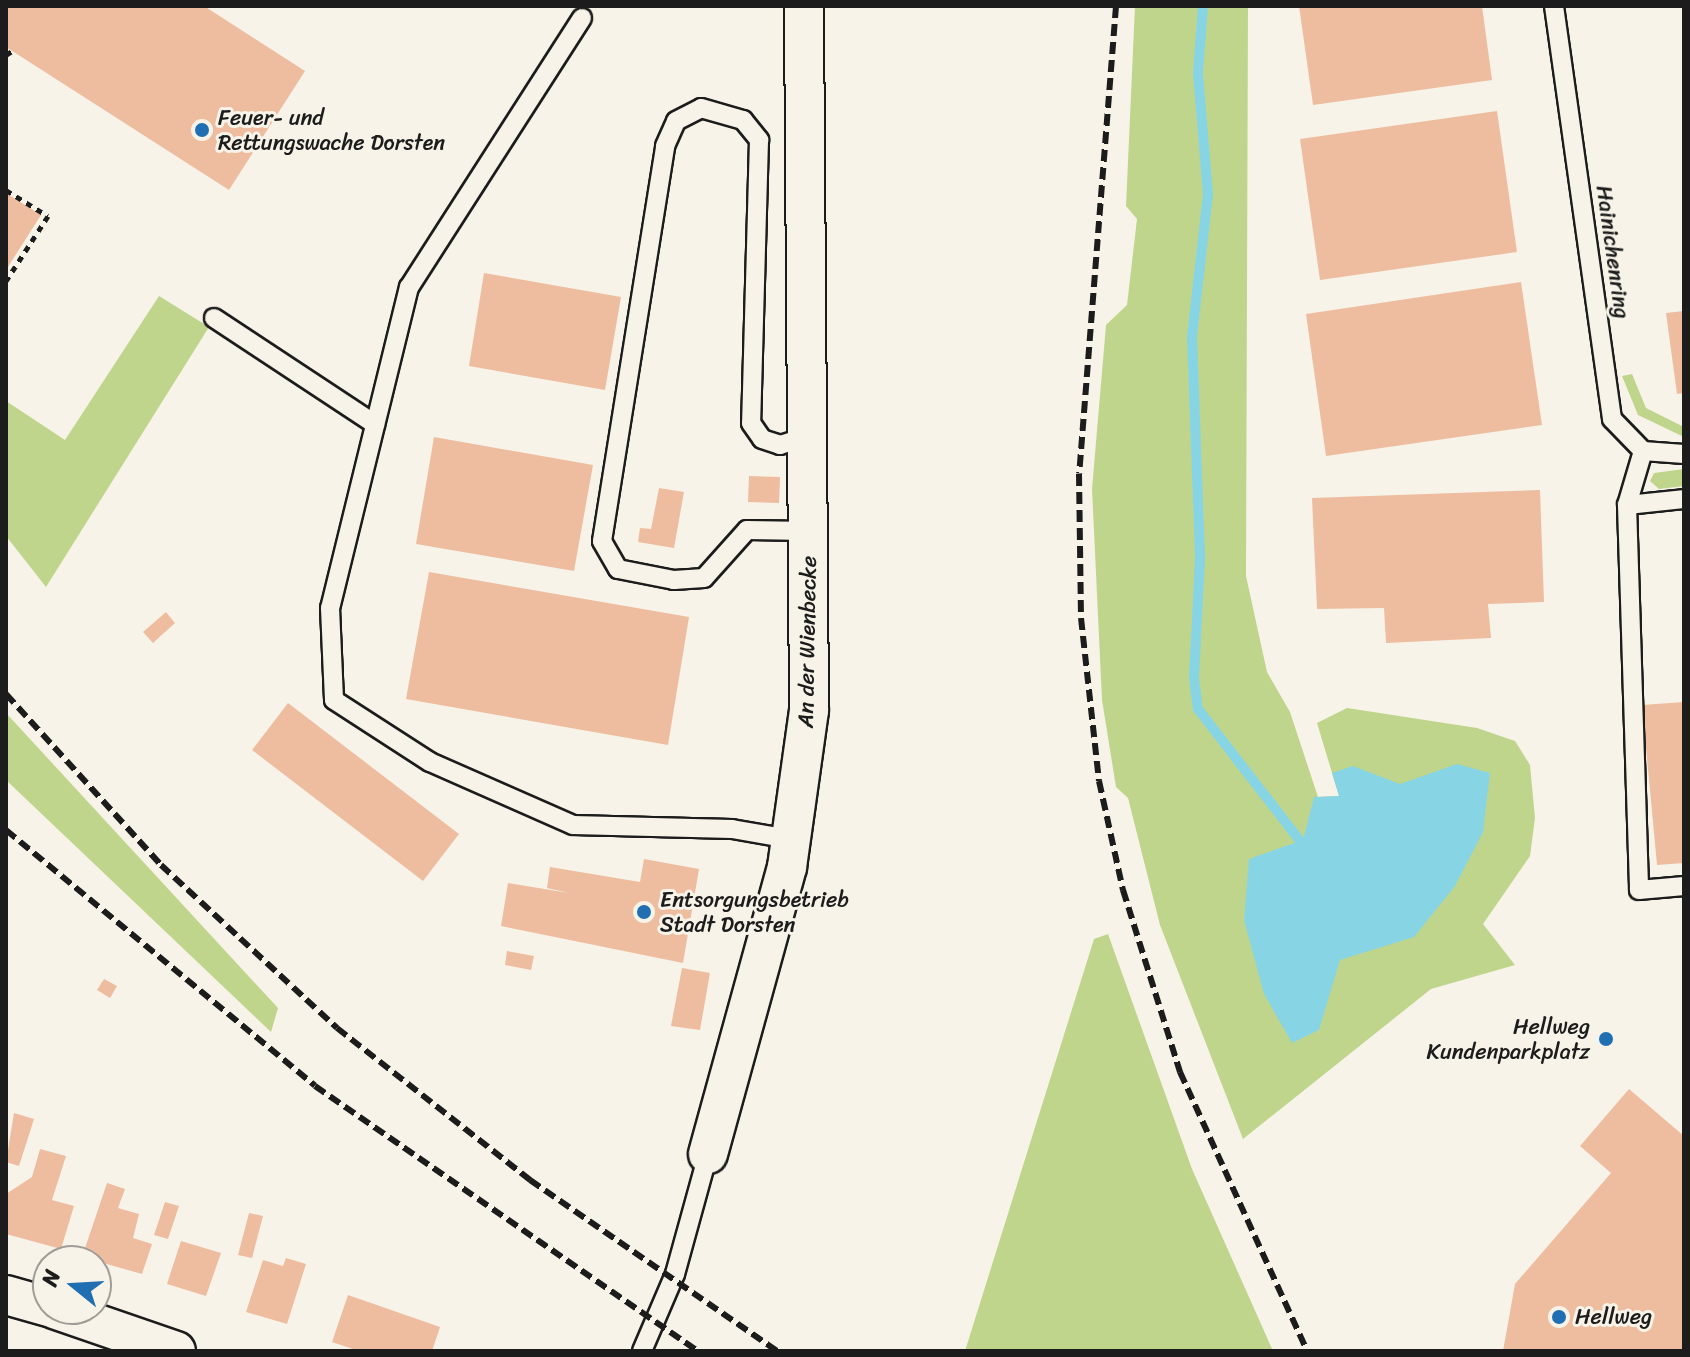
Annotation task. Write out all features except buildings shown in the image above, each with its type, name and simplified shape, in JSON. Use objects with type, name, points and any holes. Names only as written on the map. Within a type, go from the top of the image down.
[{"type":"street","name":"An der Wienbecke","points":[[708,1154],[763,970],[790,839],[809,711],[810,436],[804,6]]},
{"type":"street","points":[[6,1295],[32,1302]]},
{"type":"street","points":[[100,1325],[176,1351]]},
{"type":"lane","name":"Hainichenring","points":[[1554,6],[1612,419],[1643,451]]},
{"type":"lane","points":[[582,18],[409,287],[330,608],[334,700],[430,762],[573,825],[732,829],[790,839]]},
{"type":"lane","points":[[809,531],[747,530],[704,578],[674,580],[618,569],[602,541],[665,146],[676,121],[701,108],[743,120],[759,140],[751,423],[762,439],[780,445],[810,436]]},
{"type":"lane","points":[[214,318],[375,424]]},
{"type":"lane","points":[[1684,454],[1643,451],[1627,505],[1639,890],[1684,886]]},
{"type":"lane","points":[[1627,505],[1684,499]]},
{"type":"lane","name":"An der Wienbecke","points":[[642,1351],[675,1274],[708,1154]]},
{"type":"path","points":[[6,55],[12,51]]},
{"type":"path","points":[[6,190],[48,216],[6,281]]},
{"type":"green space","points":[[1135,6],[1248,6],[1246,576],[1267,672],[1290,712],[1318,797],[1339,796],[1317,723],[1347,708],[1477,728],[1515,741],[1530,765],[1535,818],[1530,856],[1483,924],[1515,965],[1431,989],[1243,1139],[1160,925],[1128,798],[1116,787],[1102,700],[1092,489],[1106,325],[1127,305],[1137,219],[1126,206]]},
{"type":"green space","points":[[159,296],[209,327],[46,587],[6,536],[6,401],[65,440]]},
{"type":"green space","points":[[1632,374],[1646,408],[1684,427],[1684,437],[1638,415],[1622,376]]},
{"type":"green space","points":[[1684,469],[1684,486],[1659,489],[1650,481],[1654,473]]},
{"type":"green space","points":[[6,713],[278,1008],[271,1032],[6,780]]},
{"type":"green space","points":[[1108,934],[1192,1169],[1273,1351],[965,1351],[1094,939]]},
{"type":"water","points":[[1457,764],[1490,773],[1483,832],[1455,886],[1414,937],[1340,960],[1319,1030],[1292,1043],[1264,994],[1244,920],[1249,859],[1303,840],[1314,797],[1339,796],[1332,773],[1353,766],[1400,784]]},
{"type":"waterway","points":[[1203,6],[1198,73],[1208,194],[1192,337],[1200,559],[1194,678],[1198,709],[1300,841]]},
{"type":"railway","points":[[1116,6],[1079,474],[1081,618],[1099,781],[1123,890],[1180,1072],[1307,1351]]},
{"type":"railway","points":[[6,694],[161,865],[337,1028],[530,1180],[777,1351]]},
{"type":"railway","points":[[6,830],[315,1086],[697,1351]]},
{"type":"place","name":"Feuer- und Rettungswache Dorsten","points":[[202,130]]},
{"type":"place","name":"Entsorgungsbetrieb Stadt Dorsten","points":[[644,912]]},
{"type":"place","name":"Hellweg Kundenparkplatz","points":[[1606,1039]]},
{"type":"place","name":"Hellweg","points":[[1559,1317]]}]
